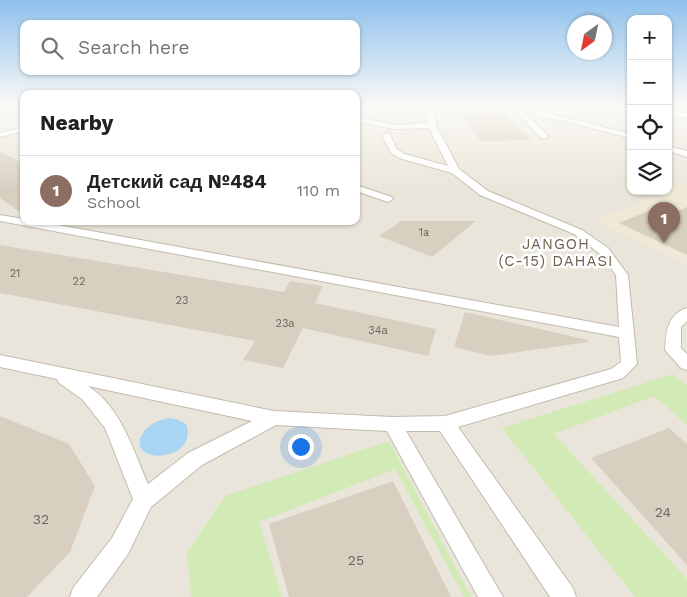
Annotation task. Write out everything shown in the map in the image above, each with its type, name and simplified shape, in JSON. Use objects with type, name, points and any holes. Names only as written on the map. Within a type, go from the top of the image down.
[{"type":"lane","points":[[0,361],[274,418],[392,424],[446,423],[617,374],[628,364],[622,275],[604,251],[578,232],[484,193],[455,171],[402,156],[394,151],[386,135]]},
{"type":"lane","points":[[437,135],[455,171]]},
{"type":"lane","points":[[672,149],[687,154]]},
{"type":"lane","points":[[360,189],[388,199]]},
{"type":"lane","points":[[0,218],[20,222]]},
{"type":"lane","points":[[38,225],[625,333]]},
{"type":"lane","points":[[687,313],[674,326],[673,350],[687,364]]},
{"type":"lane","points":[[58,374],[88,394],[113,424],[144,500]]},
{"type":"lane","points":[[82,597],[120,546],[144,500],[195,460],[274,418]]},
{"type":"lane","points":[[446,423],[564,597]]},
{"type":"lane","points":[[392,424],[491,597]]},
{"type":"shaded area","name":"JANGOH (C-15) DAHASI","points":[[0,135],[20,135],[20,225],[360,225],[360,135],[627,135],[627,195],[672,195],[672,135],[687,135],[687,597],[0,597]]},
{"type":"shaded area","points":[[687,182],[687,264],[593,221],[658,195],[672,195],[672,189]]},
{"type":"green space","points":[[673,374],[687,385],[687,425],[654,396],[554,434],[687,579],[687,597],[635,597],[502,428]]},
{"type":"green space","points":[[389,441],[471,597],[464,597],[395,469],[259,522],[282,597],[191,597],[187,552],[225,496]]},
{"type":"water","points":[[169,418],[186,424],[187,437],[182,446],[173,453],[162,456],[152,455],[143,451],[140,444],[145,430],[154,423]]},
{"type":"building","points":[[476,135],[526,135],[531,140],[481,141]]},
{"type":"building","points":[[0,151],[20,162],[20,212],[0,198]]},
{"type":"building","points":[[687,207],[687,255],[619,223],[651,210],[667,216]]},
{"type":"building","points":[[401,221],[476,221],[432,257],[379,236]]},
{"type":"building","points":[[0,245],[284,292],[290,281],[323,286],[315,303],[436,329],[428,356],[303,328],[283,368],[243,360],[255,341],[0,293]]},
{"type":"building","points":[[465,312],[588,340],[588,342],[490,356],[454,347]]},
{"type":"building","points":[[0,416],[69,444],[95,486],[70,552],[27,597],[0,597]]},
{"type":"building","points":[[669,428],[687,444],[687,565],[591,458]]},
{"type":"building","points":[[393,481],[451,597],[289,597],[269,524]]},
{"type":"place","name":"Детский сад №484","points":[[664,243]]},
{"type":"district","name":"JANGOH (C-15) DAHASI","points":[[556,252]]}]
